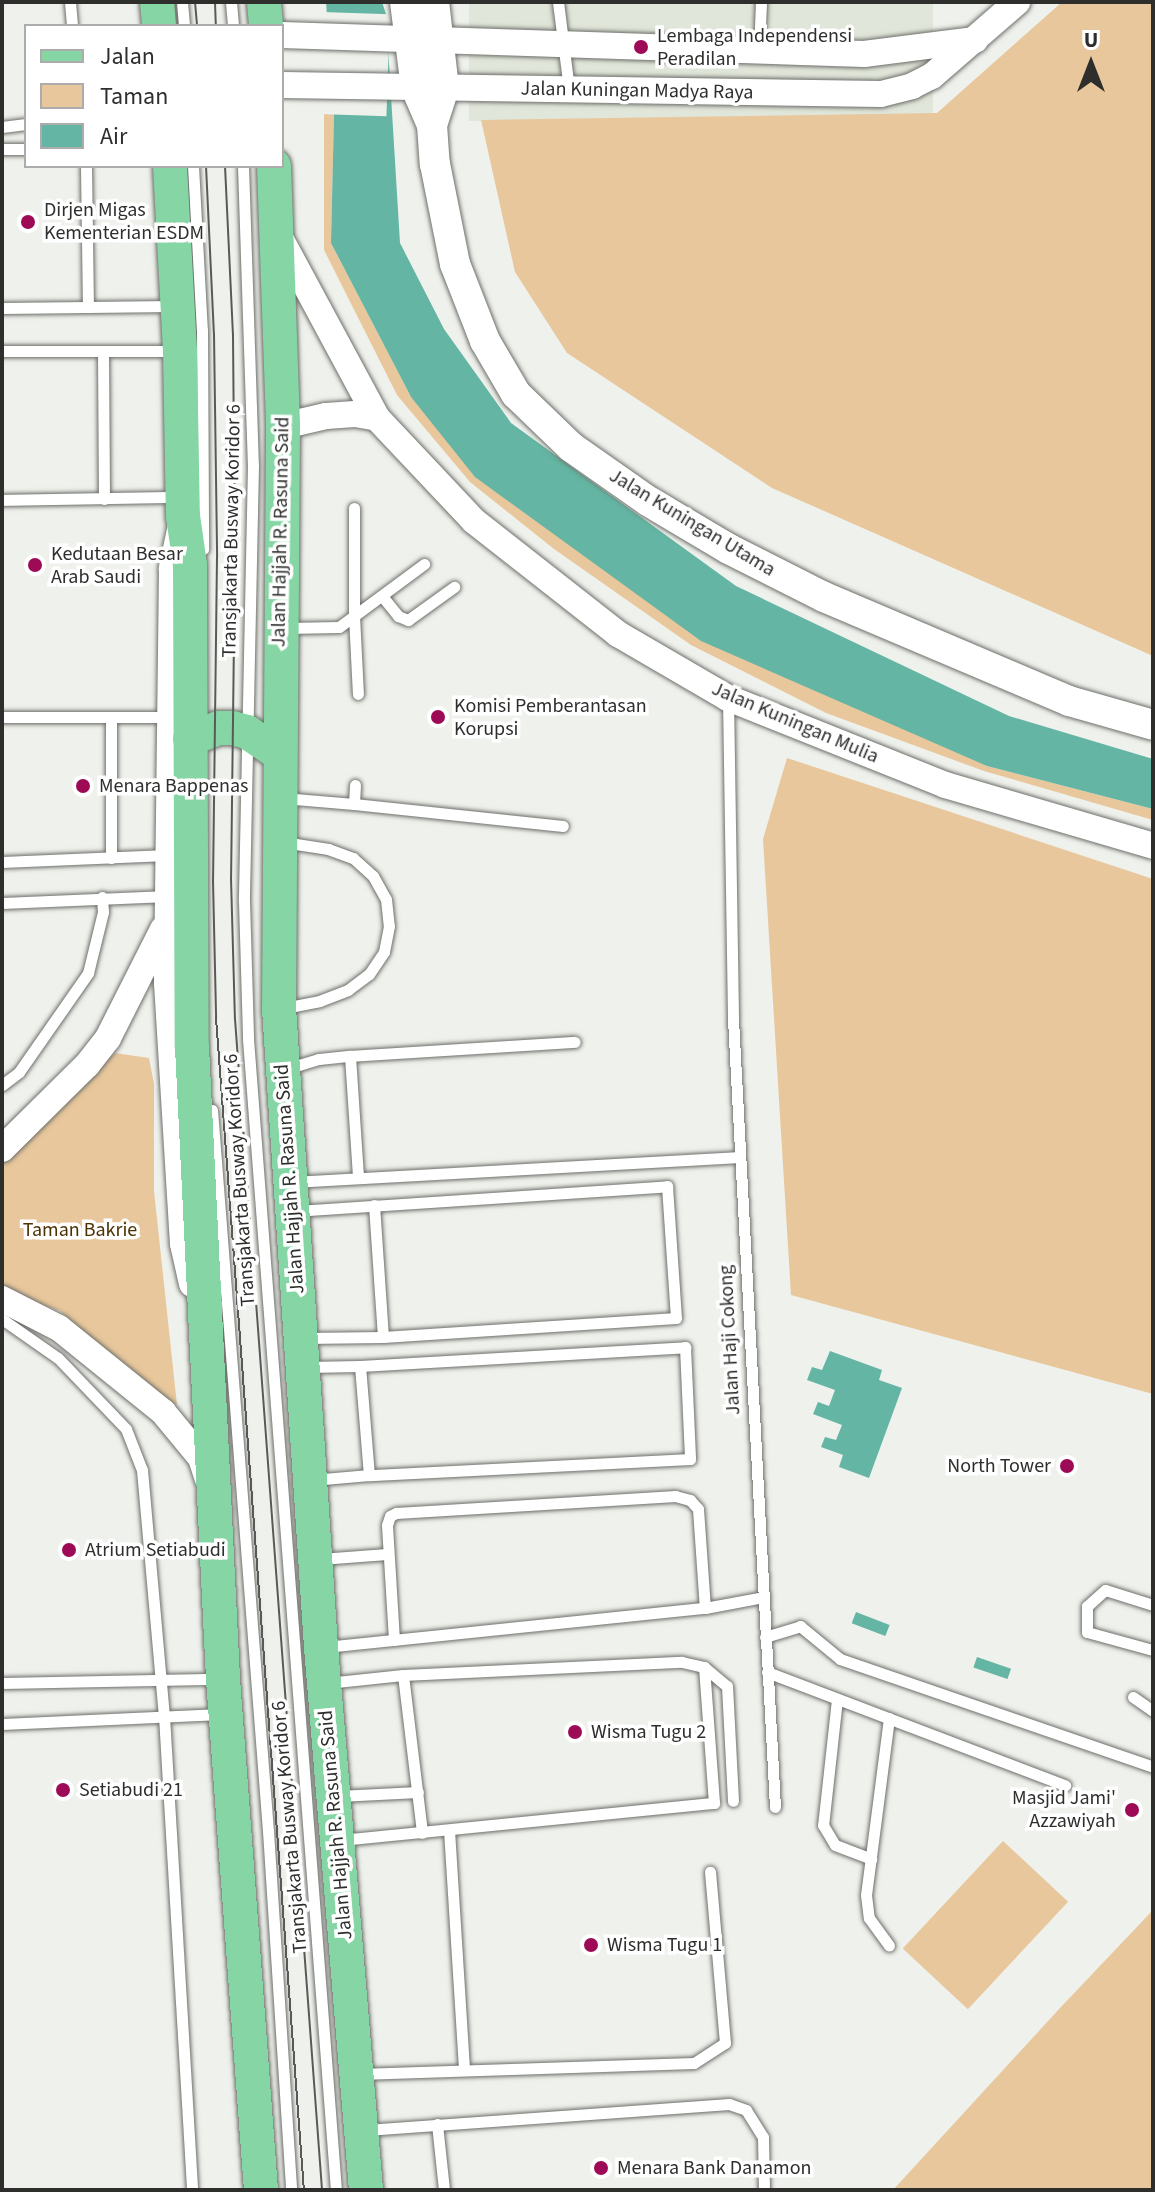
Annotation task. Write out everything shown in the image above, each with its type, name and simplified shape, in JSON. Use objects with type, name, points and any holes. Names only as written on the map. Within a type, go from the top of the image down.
[{"type":"main road","points":[[157,2],[159,24]]},
{"type":"main road","points":[[264,2],[266,24]]},
{"type":"main road","name":"Jalan Kuningan Utama","points":[[405,2],[415,39],[420,88],[432,125],[435,164],[455,264],[485,341],[516,394],[571,447],[648,501],[729,549],[824,597],[1055,696],[1153,725]]},
{"type":"main road","name":"Jalan Kuningan Utama","points":[[415,39],[434,2]]},
{"type":"main road","points":[[170,168],[180,351],[182,506],[190,565],[192,1047],[223,1679],[261,2190]]},
{"type":"main road","name":"Jalan Hajjah R. Rasuna Said","points":[[274,168],[283,426],[278,690],[279,1008],[314,1559],[366,2190]]},
{"type":"main road","points":[[192,723],[219,728],[247,719],[278,690]]},
{"type":"main road","points":[[247,719],[278,753]]},
{"type":"street","name":"Jalan Kuningan Madya Raya","points":[[284,85],[881,94],[912,86],[932,76],[1017,2]]},
{"type":"street","points":[[284,35],[864,54],[975,40]]},
{"type":"street","name":"Jalan Kuningan Mulia","points":[[278,234],[377,418],[474,521],[618,634],[728,698],[945,785],[1153,846]]},
{"type":"street","points":[[283,426],[326,416],[355,414],[377,418]]},
{"type":"street","points":[[192,723],[167,855],[167,983],[183,1244],[208,1358]]},
{"type":"street","points":[[2,1149],[87,1065],[108,1038],[168,907]]},
{"type":"street","points":[[2,1299],[59,1328],[163,1412],[201,1458],[213,1494]]},
{"type":"lane","points":[[70,2],[72,24]]},
{"type":"lane","points":[[182,2],[184,24]]},
{"type":"lane","points":[[231,2],[233,24]]},
{"type":"lane","points":[[558,2],[569,90]]},
{"type":"lane","points":[[759,51],[761,2]]},
{"type":"lane","points":[[2,127],[24,124]]},
{"type":"lane","points":[[2,149],[24,149]]},
{"type":"lane","points":[[86,168],[88,307]]},
{"type":"lane","name":"Transjakarta Busway Koridor 6","points":[[193,168],[202,330],[204,649]]},
{"type":"lane","name":"Transjakarta Busway Koridor 6","points":[[243,168],[253,465],[244,901],[248,1039],[336,2190]]},
{"type":"lane","points":[[2,308],[178,306]]},
{"type":"lane","points":[[2,351],[180,351]]},
{"type":"lane","points":[[103,352],[104,499]]},
{"type":"lane","points":[[2,500],[104,499],[182,506]]},
{"type":"lane","points":[[354,508],[358,694]]},
{"type":"lane","points":[[280,628],[339,627],[424,564]]},
{"type":"lane","points":[[382,596],[398,616],[408,620],[454,587]]},
{"type":"lane","name":"Jalan Haji Cokong","points":[[728,698],[733,1019],[775,1807]]},
{"type":"lane","points":[[2,717],[111,717],[192,723]]},
{"type":"lane","points":[[111,717],[111,858]]},
{"type":"lane","name":"Transjakarta Busway Koridor 6","points":[[192,723],[206,1029]]},
{"type":"lane","points":[[354,804],[355,785]]},
{"type":"lane","points":[[278,798],[563,826]]},
{"type":"lane","points":[[278,841],[328,849],[353,858],[373,876],[386,899],[389,926],[384,952],[369,974],[359,982],[315,1002],[279,1008]]},
{"type":"lane","points":[[2,862],[167,855]]},
{"type":"lane","points":[[2,903],[102,897],[168,907]]},
{"type":"lane","points":[[2,1085],[19,1072],[88,973],[103,912],[102,897]]},
{"type":"lane","points":[[282,1070],[319,1059],[350,1056],[575,1042]]},
{"type":"lane","points":[[350,1056],[358,1178]]},
{"type":"lane","name":"Transjakarta Busway Koridor 6","points":[[211,1098],[268,1831],[291,2190]]},
{"type":"lane","points":[[290,1196],[358,1178],[739,1157]]},
{"type":"lane","points":[[290,1196],[374,1205],[667,1186],[676,1318],[383,1337],[302,1353]]},
{"type":"lane","points":[[374,1205],[383,1337]]},
{"type":"lane","points":[[2,1319],[58,1358],[126,1429],[137,1449],[142,1470],[164,1716],[192,2190]]},
{"type":"lane","points":[[302,1353],[360,1366],[685,1347],[690,1459],[309,1480]]},
{"type":"lane","points":[[360,1366],[369,1475]]},
{"type":"lane","points":[[394,1640],[387,1525],[390,1516],[396,1513],[675,1496],[690,1500],[698,1509],[705,1608]]},
{"type":"lane","points":[[314,1559],[387,1554]]},
{"type":"lane","points":[[1153,1605],[1105,1590],[1087,1606],[1087,1632],[1153,1650]]},
{"type":"lane","points":[[321,1647],[705,1608],[763,1597]]},
{"type":"lane","points":[[765,1637],[796,1626],[840,1659],[1153,1767]]},
{"type":"lane","points":[[324,1683],[403,1675],[682,1662],[704,1667],[727,1686],[733,1801]]},
{"type":"lane","points":[[337,1840],[714,1803],[704,1667]]},
{"type":"lane","points":[[767,1672],[1065,1785]]},
{"type":"lane","points":[[403,1675],[422,1833]]},
{"type":"lane","points":[[2,1683],[223,1679]]},
{"type":"lane","points":[[1133,1697],[1153,1711]]},
{"type":"lane","points":[[837,1699],[823,1825],[835,1845],[871,1859]]},
{"type":"lane","points":[[2,1724],[226,1714]]},
{"type":"lane","points":[[889,1718],[866,1895],[869,1918],[889,1946]]},
{"type":"lane","points":[[334,1797],[418,1792]]},
{"type":"lane","points":[[449,1830],[464,2070]]},
{"type":"lane","points":[[357,2075],[694,2063],[725,2043],[710,1872]]},
{"type":"lane","points":[[362,2130],[729,2104],[746,2110],[763,2137],[764,2190]]},
{"type":"lane","points":[[437,2124],[444,2190]]},
{"type":"shaded area","points":[[469,2],[933,2],[933,121],[469,121]]},
{"type":"green space","points":[[1062,2],[1153,2],[1153,656],[772,488],[567,353],[515,272],[481,120],[937,113]]},
{"type":"green space","points":[[324,114],[334,114],[331,243],[411,397],[987,766],[1153,809],[1153,820],[984,771],[826,713],[691,645],[554,549],[470,482],[397,395],[324,250]]},
{"type":"green space","points":[[787,758],[1153,879],[1153,1394],[791,1295],[763,839]]},
{"type":"green space","name":"Taman Bakrie","points":[[115,1053],[149,1058],[154,1084],[154,1191],[177,1405],[130,1373],[60,1311],[2,1290],[2,1147]]},
{"type":"green space","points":[[1003,1841],[1068,1902],[968,2009],[903,1949]]},
{"type":"green space","points":[[1153,1910],[1153,2190],[893,2190],[1060,2008]]},
{"type":"water","points":[[326,2],[382,2],[386,14],[400,243],[444,329],[511,423],[736,586],[1009,716],[1153,759],[1153,809],[987,766],[701,641],[475,477],[411,397],[331,243],[334,114]]},
{"type":"water","points":[[830,1351],[882,1370],[879,1380],[902,1388],[869,1478],[839,1467],[843,1455],[821,1447],[825,1437],[836,1440],[842,1425],[813,1414],[818,1402],[829,1406],[835,1390],[807,1380],[812,1367],[822,1370]]},
{"type":"water","points":[[856,1612],[890,1625],[885,1636],[852,1623]]},
{"type":"water","points":[[977,1657],[1011,1669],[1007,1679],[973,1667]]},
{"type":"pier","points":[[322,12],[390,14],[386,116],[318,114]]},
{"type":"tram line","points":[[195,2],[197,24]]},
{"type":"tram line","points":[[215,2],[216,24]]},
{"type":"tram line","points":[[206,168],[214,334],[217,557],[213,881],[216,1018],[304,2190]]},
{"type":"tram line","points":[[225,168],[233,335],[235,557],[231,878],[235,1019],[322,2190]]},
{"type":"place","name":"Lembaga Independensi Peradilan","points":[[641,47]]},
{"type":"place","name":"Dirjen Migas Kementerian ESDM","points":[[28,222]]},
{"type":"place","name":"Kedutaan Besar Arab Saudi","points":[[35,565]]},
{"type":"place","name":"Komisi Pemberantasan Korupsi","points":[[438,717]]},
{"type":"place","name":"Menara Bappenas","points":[[83,786]]},
{"type":"place","name":"North Tower","points":[[1067,1466]]},
{"type":"place","name":"Atrium Setiabudi","points":[[69,1550]]},
{"type":"place","name":"Wisma Tugu 2","points":[[575,1732]]},
{"type":"place","name":"Setiabudi 21","points":[[63,1790]]},
{"type":"place","name":"Masjid Jami' Azzawiyah","points":[[1132,1810]]},
{"type":"place","name":"Wisma Tugu 1","points":[[591,1945]]},
{"type":"place","name":"Menara Bank Danamon","points":[[601,2168]]}]
